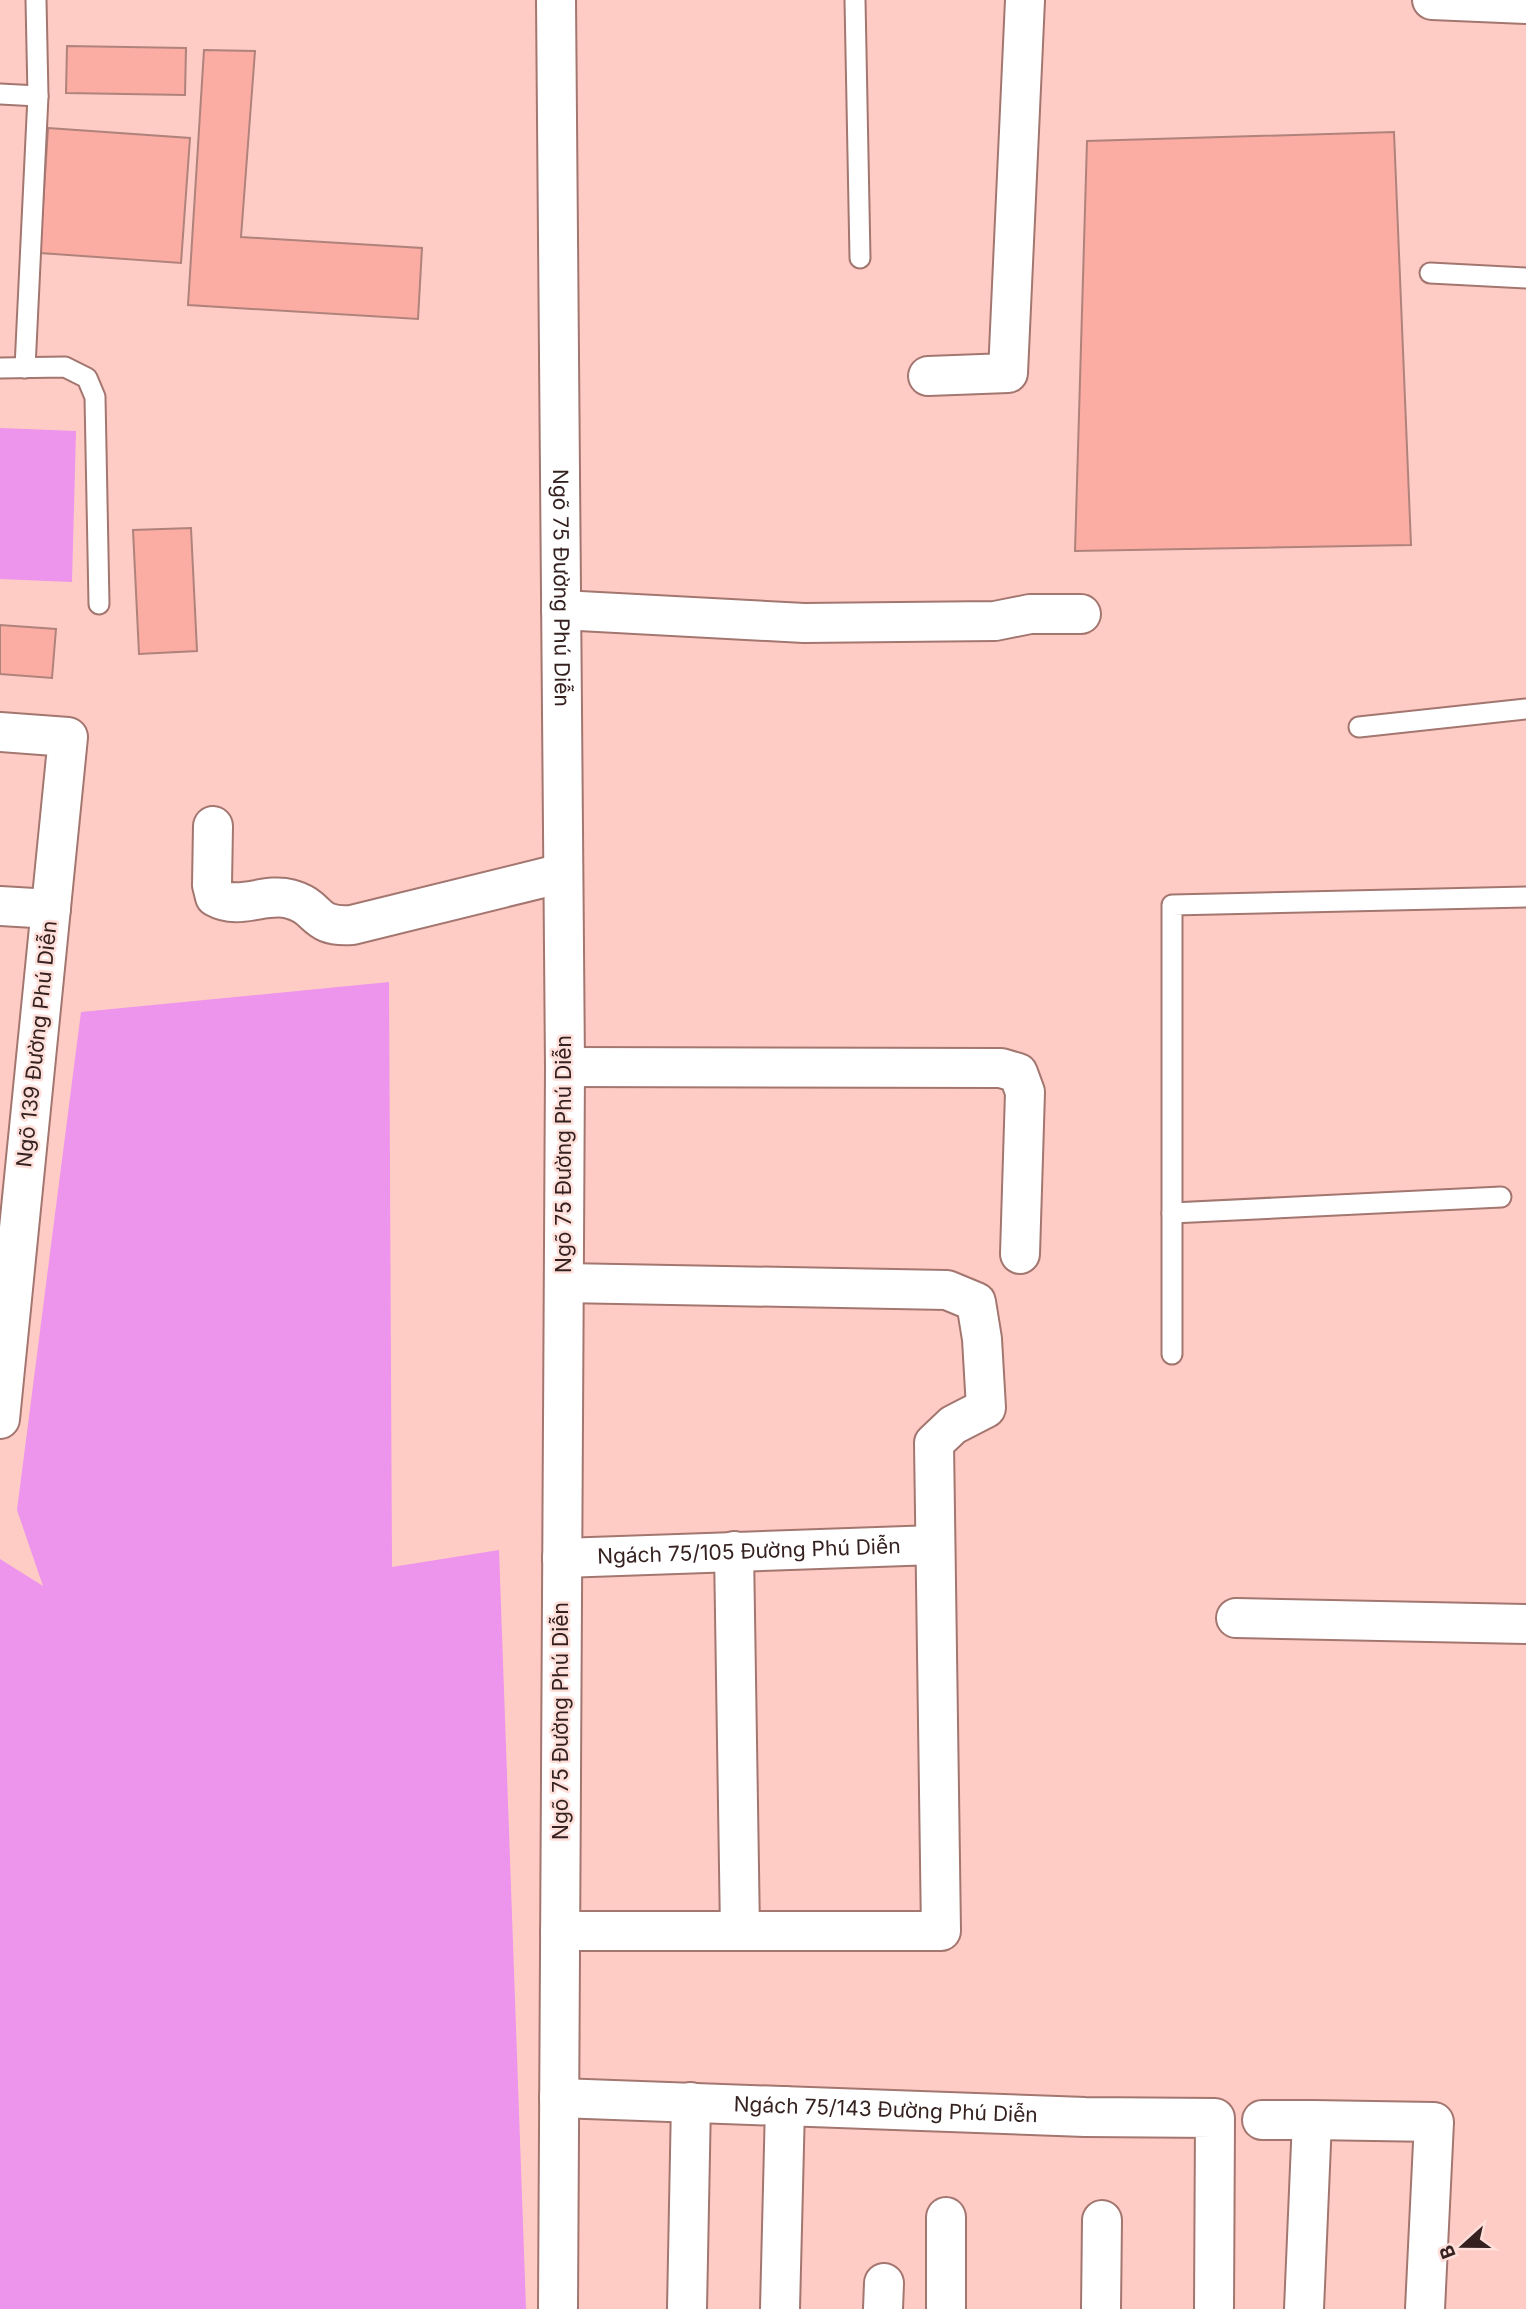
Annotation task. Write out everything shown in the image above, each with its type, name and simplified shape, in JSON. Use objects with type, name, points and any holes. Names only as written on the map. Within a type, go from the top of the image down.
[{"type":"street","name":"Ngõ 75 Đường Phú Diễn","points":[[556,0],[565,1067],[558,2309]]},
{"type":"street","points":[[929,376],[1008,373],[1025,0]]},
{"type":"street","points":[[1432,0],[1526,4]]},
{"type":"street","points":[[561,610],[804,623],[995,621],[1030,614],[1081,614]]},
{"type":"street","name":"Ngõ 139 Đường Phú Diễn","points":[[0,732],[68,737],[51,909],[11,1200],[0,1419]]},
{"type":"street","points":[[213,826],[212,885],[215,897],[225,903],[287,898],[304,905],[321,922],[332,926],[352,925],[563,873]]},
{"type":"street","points":[[0,906],[51,909]]},
{"type":"street","points":[[565,1067],[1001,1068],[1018,1073],[1025,1092],[1020,1254]]},
{"type":"street","points":[[560,1931],[941,1931],[933,1443],[953,1425],[986,1408],[982,1339],[976,1302],[947,1290],[564,1283]]},
{"type":"street","name":"Ngách 75/105 Đường Phú Diễn","points":[[562,1558],[934,1545]]},
{"type":"street","points":[[734,1551],[740,1931]]},
{"type":"street","points":[[1236,1618],[1526,1624]]},
{"type":"street","name":"Ngách 75/143 Đường Phú Diễn","points":[[559,2098],[1214,2118],[1214,2309]]},
{"type":"street","points":[[687,2309],[691,2102]]},
{"type":"street","points":[[780,2309],[785,2106]]},
{"type":"street","points":[[1262,2120],[1434,2122],[1425,2309]]},
{"type":"street","points":[[1304,2309],[1312,2120]]},
{"type":"street","points":[[946,2217],[946,2309]]},
{"type":"street","points":[[1101,2309],[1102,2220]]},
{"type":"lane","points":[[25,368],[38,96],[36,0]]},
{"type":"lane","points":[[855,0],[860,258]]},
{"type":"lane","points":[[0,94],[38,96]]},
{"type":"lane","points":[[1430,273],[1526,278]]},
{"type":"lane","points":[[0,368],[65,368],[86,378],[95,397],[99,604]]},
{"type":"lane","points":[[1359,727],[1526,709]]},
{"type":"lane","points":[[1172,1354],[1172,905],[1526,897]]},
{"type":"lane","points":[[1172,1213],[1502,1197]]},
{"type":"shaded area","points":[[0,428],[76,431],[72,582],[0,579]]},
{"type":"shaded area","points":[[389,982],[392,1567],[499,1550],[526,2309],[0,2309],[0,1559],[43,1586],[17,1510],[81,1012]]},
{"type":"building","points":[[67,46],[186,48],[185,95],[66,93]]},
{"type":"building","points":[[204,50],[255,51],[241,237],[422,248],[418,319],[188,305]]},
{"type":"building","points":[[48,128],[190,138],[181,263],[40,253]]},
{"type":"building","points":[[1394,132],[1411,545],[1075,551],[1087,141]]},
{"type":"building","points":[[191,528],[197,651],[139,654],[133,530]]},
{"type":"building","points":[[0,625],[56,629],[52,678],[0,674]]}]
